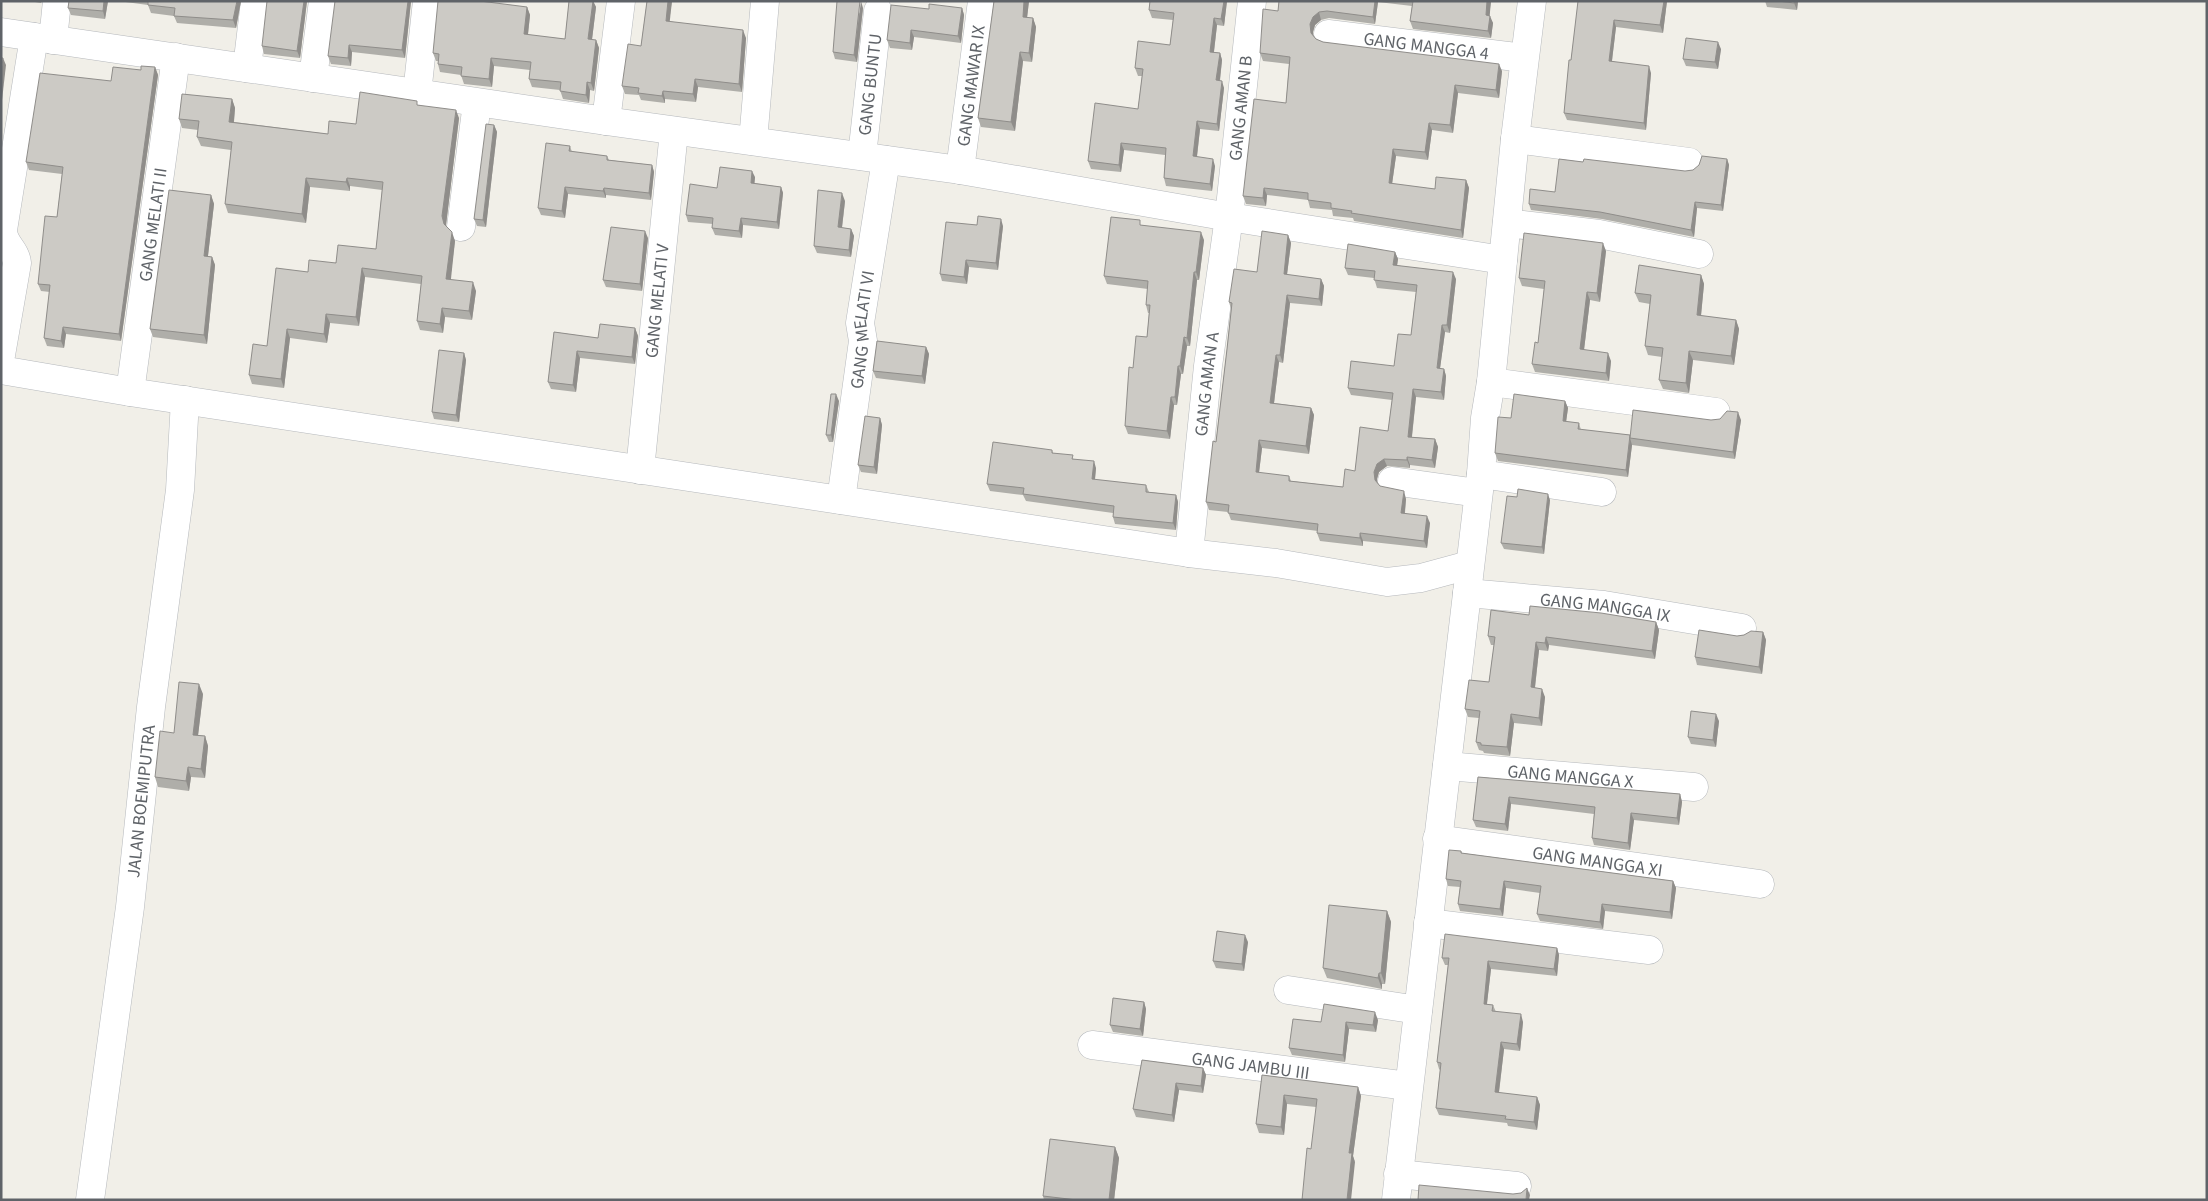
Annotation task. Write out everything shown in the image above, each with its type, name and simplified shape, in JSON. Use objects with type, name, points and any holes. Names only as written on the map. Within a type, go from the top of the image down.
[{"type":"street","points":[[1,355],[17,263],[15,253],[3,238],[3,230],[43,38],[57,1]]},
{"type":"street","points":[[247,68],[255,1]]},
{"type":"street","points":[[313,78],[323,1]]},
{"type":"street","points":[[417,94],[427,1]]},
{"type":"street","points":[[606,121],[621,1]]},
{"type":"street","points":[[753,141],[765,1]]},
{"type":"street","name":"GANG MAWAR IX","points":[[960,170],[982,1]]},
{"type":"street","name":"GANG AMAN B","points":[[1229,217],[1252,1]]},
{"type":"street","points":[[1517,1186],[1397,1187],[1480,483],[1484,418],[1491,382],[1515,139],[1532,1]]},
{"type":"street","name":"GANG BUNTU","points":[[874,158],[878,11]]},
{"type":"street","points":[[1,32],[477,103],[960,170],[1229,217],[1503,260]]},
{"type":"street","name":"GANG MANGGA 4","points":[[1328,34],[1524,58]]},
{"type":"street","name":"GANG MELATI II","points":[[130,392],[176,57]]},
{"type":"street","points":[[461,227],[477,103]]},
{"type":"street","name":"GANG MELATI V","points":[[640,470],[674,131]]},
{"type":"street","points":[[1515,139],[1689,162]]},
{"type":"street","name":"GANG MELATI VI","points":[[841,500],[863,341],[860,323],[874,158]]},
{"type":"street","name":"GANG AMAN A","points":[[1189,552],[1208,366],[1229,217]]},
{"type":"street","points":[[1507,222],[1615,237],[1699,254]]},
{"type":"street","points":[[1,370],[130,392],[1189,552],[1276,563],[1387,582],[1421,578],[1469,565]]},
{"type":"street","points":[[1491,382],[1716,412]]},
{"type":"street","name":"JALAN BOEMIPUTRA","points":[[90,1200],[130,907],[151,707],[180,490],[185,400]]},
{"type":"street","points":[[1392,481],[1480,483],[1602,492]]},
{"type":"street","name":"GANG MANGGA IX","points":[[1467,593],[1604,604],[1742,628]]},
{"type":"street","name":"GANG MANGGA X","points":[[1447,766],[1694,787]]},
{"type":"street","name":"GANG MANGGA XI","points":[[1437,839],[1760,884]]},
{"type":"street","points":[[1428,923],[1649,950]]},
{"type":"street","points":[[1288,990],[1418,1010]]},
{"type":"street","name":"GANG JAMBU III","points":[[1092,1045],[1408,1086]]},
{"type":"building","points":[[69,1],[104,1],[103,11],[68,8]]},
{"type":"building","points":[[148,1],[237,1],[233,20],[174,16],[175,8],[148,5]]},
{"type":"building","points":[[267,1],[304,1],[297,51],[262,46]]},
{"type":"building","points":[[335,1],[408,1],[402,50],[349,45],[348,58],[328,56]]},
{"type":"building","points":[[438,1],[480,1],[527,7],[524,34],[565,39],[569,1],[593,1],[588,39],[596,40],[591,83],[587,82],[586,95],[560,91],[561,82],[529,79],[531,62],[491,58],[489,79],[461,76],[462,67],[438,64],[439,54],[433,53]]},
{"type":"building","points":[[647,1],[668,1],[666,21],[743,30],[739,84],[695,79],[693,94],[663,91],[662,96],[638,93],[639,88],[622,86],[628,44],[641,46]]},
{"type":"building","points":[[837,1],[860,1],[854,55],[833,52]]},
{"type":"building","points":[[994,1],[1024,1],[1023,17],[1033,18],[1029,53],[1020,52],[1011,122],[978,118]]},
{"type":"building","points":[[1150,1],[1224,1],[1221,19],[1214,18],[1210,52],[1220,53],[1216,80],[1222,81],[1217,124],[1197,121],[1193,156],[1213,159],[1210,184],[1164,178],[1166,148],[1121,143],[1119,165],[1088,161],[1095,103],[1138,109],[1143,69],[1135,68],[1138,41],[1170,45],[1174,13],[1149,10]]},
{"type":"building","points":[[1279,1],[1375,1],[1373,17],[1327,11],[1319,12],[1313,17],[1310,24],[1311,33],[1316,39],[1323,42],[1499,64],[1496,90],[1455,85],[1450,125],[1429,123],[1425,152],[1393,149],[1389,183],[1435,189],[1436,177],[1466,180],[1461,230],[1351,213],[1352,211],[1331,208],[1331,203],[1308,200],[1308,193],[1264,188],[1263,198],[1243,196],[1254,99],[1286,103],[1290,57],[1260,53],[1263,9],[1278,11]]},
{"type":"building","points":[[1413,1],[1487,1],[1486,15],[1490,16],[1488,31],[1410,21]]},
{"type":"building","points":[[1578,1],[1664,1],[1660,25],[1614,20],[1609,61],[1649,66],[1644,123],[1564,113],[1569,60],[1571,60]]},
{"type":"building","points":[[1778,1],[1794,1],[1794,3]]},
{"type":"building","points":[[929,4],[962,8],[958,36],[911,30],[910,43],[887,40],[891,5],[929,9]]},
{"type":"building","points":[[1686,38],[1718,42],[1715,62],[1683,59]]},
{"type":"building","points":[[1,58],[3,58],[1,75]]},
{"type":"building","points":[[141,66],[155,67],[119,334],[63,327],[61,341],[44,338],[50,285],[38,284],[45,216],[57,217],[63,167],[26,162],[40,73],[111,81],[113,67],[141,70]]},
{"type":"building","points":[[360,92],[417,101],[417,105],[456,110],[442,216],[444,224],[452,232],[446,279],[473,282],[469,311],[442,308],[440,324],[417,321],[422,276],[362,268],[356,317],[326,314],[324,334],[287,329],[281,379],[249,375],[253,344],[267,346],[276,268],[308,272],[309,260],[336,263],[338,245],[376,249],[383,182],[347,178],[346,182],[306,178],[302,214],[225,204],[232,142],[197,137],[199,121],[179,119],[182,94],[232,99],[229,122],[328,134],[329,121],[356,124]]},
{"type":"building","points":[[486,124],[494,125],[483,220],[474,219]]},
{"type":"building","points":[[546,143],[570,146],[569,151],[607,156],[607,160],[652,165],[649,193],[604,188],[603,191],[565,187],[562,211],[538,208]]},
{"type":"building","points":[[1702,156],[1727,159],[1721,205],[1695,202],[1691,230],[1600,212],[1529,204],[1530,189],[1555,192],[1559,159],[1583,162],[1584,159],[1685,171],[1693,170],[1699,165]]},
{"type":"building","points":[[720,167],[752,171],[751,183],[781,187],[777,222],[741,218],[739,231],[712,228],[713,218],[686,215],[690,184],[717,188]]},
{"type":"building","points":[[169,190],[211,195],[204,256],[212,257],[204,335],[150,329]]},
{"type":"building","points":[[818,190],[842,193],[838,227],[851,229],[849,250],[814,246]]},
{"type":"building","points":[[978,216],[1001,219],[996,263],[966,260],[964,277],[940,274],[946,222],[977,225]]},
{"type":"building","points":[[1111,217],[1140,220],[1140,225],[1201,232],[1196,272],[1194,272],[1187,338],[1184,337],[1180,366],[1178,366],[1175,397],[1171,397],[1167,431],[1125,426],[1129,367],[1133,368],[1136,336],[1147,337],[1150,305],[1146,305],[1148,281],[1104,276]]},
{"type":"building","points":[[611,227],[645,231],[640,284],[603,280]]},
{"type":"building","points":[[1262,231],[1288,235],[1284,274],[1321,279],[1319,299],[1287,295],[1280,355],[1276,355],[1270,403],[1311,408],[1306,446],[1259,440],[1256,472],[1289,476],[1289,481],[1343,487],[1345,469],[1355,471],[1360,427],[1388,431],[1393,393],[1348,388],[1351,361],[1394,366],[1398,334],[1411,335],[1417,285],[1374,280],[1375,271],[1345,268],[1348,244],[1395,252],[1393,265],[1453,272],[1447,325],[1442,325],[1437,368],[1444,369],[1441,392],[1413,389],[1408,437],[1435,439],[1432,460],[1407,457],[1407,460],[1384,459],[1377,464],[1374,472],[1375,480],[1380,486],[1404,491],[1401,513],[1427,516],[1424,541],[1360,533],[1360,538],[1317,533],[1318,524],[1228,513],[1229,505],[1206,502],[1213,441],[1216,442],[1232,303],[1229,302],[1234,269],[1257,272]]},
{"type":"building","points":[[1524,233],[1603,243],[1597,293],[1587,292],[1580,349],[1608,353],[1606,373],[1532,364],[1535,342],[1538,343],[1545,281],[1519,278]]},
{"type":"building","points":[[1639,265],[1701,275],[1697,315],[1736,320],[1731,356],[1689,351],[1686,383],[1659,380],[1663,348],[1645,346],[1651,295],[1635,293]]},
{"type":"building","points":[[600,324],[635,328],[632,357],[577,351],[573,385],[548,382],[554,332],[598,338]]},
{"type":"building","points":[[877,341],[926,347],[922,376],[873,371]]},
{"type":"building","points":[[439,350],[464,353],[456,415],[432,412]]},
{"type":"building","points":[[831,394],[836,394],[831,435],[826,435]]},
{"type":"building","points":[[1514,394],[1565,401],[1563,421],[1579,423],[1578,429],[1630,435],[1626,470],[1495,453],[1498,417],[1511,418]]},
{"type":"building","points":[[1633,410],[1711,420],[1720,419],[1727,411],[1738,412],[1733,452],[1630,438]]},
{"type":"building","points":[[865,416],[880,418],[874,467],[858,465]]},
{"type":"building","points":[[993,442],[1052,450],[1052,453],[1073,455],[1072,459],[1094,461],[1092,479],[1146,485],[1146,492],[1176,495],[1173,523],[1113,517],[1114,506],[1023,494],[1024,488],[987,484]]},
{"type":"building","points":[[1518,489],[1548,494],[1542,547],[1501,543],[1507,496],[1517,497]]},
{"type":"building","points":[[1530,606],[1601,613],[1656,622],[1652,651],[1546,637],[1545,643],[1536,642],[1531,687],[1542,689],[1539,718],[1511,714],[1507,747],[1481,745],[1481,743],[1476,742],[1480,711],[1465,709],[1469,680],[1489,682],[1495,637],[1488,636],[1491,610],[1529,615]]},
{"type":"building","points":[[1699,630],[1737,636],[1751,631],[1763,632],[1759,667],[1695,657]]},
{"type":"building","points":[[179,682],[199,684],[193,735],[205,736],[201,769],[188,767],[186,781],[155,777],[160,731],[174,733]]},
{"type":"building","points":[[1691,711],[1716,714],[1713,740],[1688,737]]},
{"type":"building","points":[[1478,777],[1680,794],[1677,818],[1631,813],[1628,843],[1592,838],[1595,807],[1509,797],[1505,824],[1473,820]]},
{"type":"building","points":[[1449,850],[1673,881],[1670,912],[1602,904],[1600,922],[1537,914],[1541,886],[1504,881],[1500,909],[1458,904],[1461,881],[1446,879]]},
{"type":"building","points":[[1329,905],[1387,911],[1381,973],[1379,973],[1378,978],[1323,968]]},
{"type":"building","points":[[1217,931],[1245,935],[1242,964],[1213,961]]},
{"type":"building","points":[[1445,934],[1557,948],[1554,969],[1488,961],[1484,1004],[1493,1005],[1492,1011],[1521,1014],[1517,1044],[1501,1042],[1495,1092],[1537,1097],[1534,1122],[1505,1119],[1506,1116],[1436,1108],[1441,1063],[1437,1062],[1449,958],[1442,958]]},
{"type":"building","points":[[1113,998],[1144,1002],[1140,1029],[1110,1025]]},
{"type":"building","points":[[1324,1004],[1375,1012],[1373,1025],[1346,1022],[1343,1055],[1289,1048],[1293,1019],[1321,1022]]},
{"type":"building","points":[[1142,1060],[1203,1068],[1201,1086],[1176,1083],[1172,1115],[1133,1109]]},
{"type":"building","points":[[1262,1075],[1358,1087],[1349,1153],[1352,1153],[1347,1200],[1302,1200],[1307,1148],[1311,1149],[1317,1099],[1284,1095],[1281,1127],[1256,1124]]},
{"type":"building","points":[[1050,1139],[1115,1147],[1109,1200],[1077,1200],[1043,1196]]},
{"type":"building","points":[[1419,1185],[1513,1194],[1521,1193],[1527,1188],[1526,1200],[1418,1200]]}]
